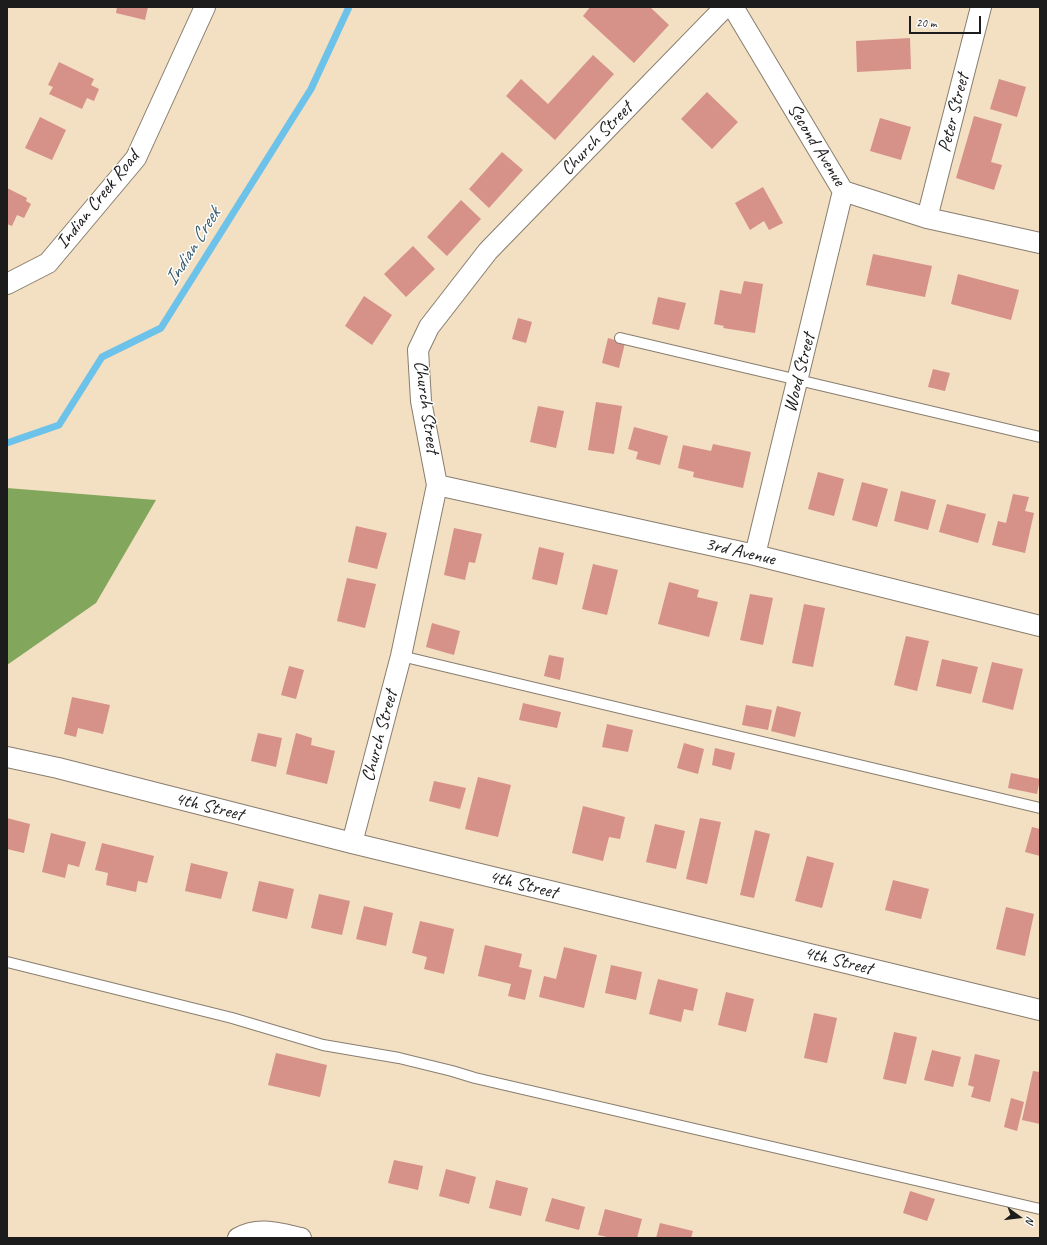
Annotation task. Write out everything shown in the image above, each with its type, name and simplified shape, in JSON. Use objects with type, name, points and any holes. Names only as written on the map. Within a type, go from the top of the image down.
[{"type":"street","name":"Indian Creek Road","points":[[7,284],[48,263],[136,158],[205,7]]},
{"type":"street","name":"Church Street","points":[[352,843],[401,656],[437,485],[421,401],[418,350],[429,327],[488,251],[725,7]]},
{"type":"street","name":"Second Avenue","points":[[732,7],[844,191],[927,218],[1040,243]]},
{"type":"street","name":"Peter Street","points":[[927,218],[981,7]]},
{"type":"street","name":"Wood Street","points":[[755,555],[844,191]]},
{"type":"street","name":"3rd Avenue","points":[[437,485],[755,555],[1040,626]]},
{"type":"street","name":"4th Street","points":[[7,757],[66,770],[352,843],[1040,1010]]},
{"type":"street","points":[[238,1238],[248,1232],[269,1230],[301,1238]]},
{"type":"lane","points":[[620,338],[1040,437]]},
{"type":"lane","points":[[401,656],[1040,808]]},
{"type":"lane","points":[[7,962],[232,1018],[323,1045],[399,1058],[452,1070],[475,1078],[1040,1209]]},
{"type":"green space","points":[[7,488],[156,500],[96,603],[7,665]]},
{"type":"building","points":[[117,7],[148,7],[145,20],[116,13]]},
{"type":"building","points":[[590,7],[650,7],[669,25],[634,63],[583,16]]},
{"type":"building","points":[[910,38],[911,69],[857,72],[856,41]]},
{"type":"building","points":[[593,55],[614,74],[555,140],[506,96],[521,79],[548,104]]},
{"type":"building","points":[[59,62],[94,79],[91,85],[99,89],[94,101],[87,98],[82,109],[49,94],[53,87],[48,85]]},
{"type":"building","points":[[999,79],[1026,87],[1017,117],[990,109]]},
{"type":"building","points":[[707,92],[738,122],[712,149],[681,119]]},
{"type":"building","points":[[974,116],[1002,124],[991,162],[1002,165],[994,190],[956,178]]},
{"type":"building","points":[[40,117],[66,130],[52,160],[25,148]]},
{"type":"building","points":[[880,118],[911,127],[901,160],[870,151]]},
{"type":"building","points":[[502,152],[523,170],[489,208],[469,189]]},
{"type":"building","points":[[763,187],[783,223],[769,230],[764,221],[750,230],[735,203]]},
{"type":"building","points":[[7,188],[27,198],[26,201],[31,204],[24,218],[17,215],[12,226],[7,224]]},
{"type":"building","points":[[461,200],[481,219],[447,256],[427,237]]},
{"type":"building","points":[[413,246],[435,269],[406,297],[384,274]]},
{"type":"building","points":[[873,254],[932,266],[925,297],[866,285]]},
{"type":"building","points":[[958,274],[1019,290],[1011,320],[951,304]]},
{"type":"building","points":[[744,281],[763,284],[755,333],[723,328],[724,326],[714,324],[720,290],[741,294]]},
{"type":"building","points":[[364,296],[392,315],[372,345],[345,326]]},
{"type":"building","points":[[658,297],[686,303],[679,330],[652,324]]},
{"type":"building","points":[[518,318],[532,322],[526,343],[512,339]]},
{"type":"building","points":[[608,338],[625,343],[619,368],[602,363]]},
{"type":"building","points":[[933,369],[950,373],[945,391],[928,387]]},
{"type":"building","points":[[596,402],[622,406],[614,454],[588,450]]},
{"type":"building","points":[[538,406],[564,411],[556,448],[530,442]]},
{"type":"building","points":[[634,427],[668,436],[660,465],[636,459],[638,452],[628,449]]},
{"type":"building","points":[[713,444],[751,452],[743,488],[693,477],[694,472],[678,468],[683,445],[711,451]]},
{"type":"building","points":[[818,472],[844,479],[834,516],[808,509]]},
{"type":"building","points":[[862,482],[888,489],[877,527],[852,520]]},
{"type":"building","points":[[901,491],[936,500],[928,530],[894,521]]},
{"type":"building","points":[[1013,494],[1029,497],[1025,511],[1034,513],[1025,553],[992,545],[998,521],[1006,523]]},
{"type":"building","points":[[947,504],[986,514],[978,543],[939,532]]},
{"type":"building","points":[[356,526],[387,533],[377,569],[348,562]]},
{"type":"building","points":[[454,528],[482,534],[475,563],[469,562],[465,580],[444,575]]},
{"type":"building","points":[[539,547],[564,553],[557,585],[532,579]]},
{"type":"building","points":[[593,564],[618,570],[607,615],[582,609]]},
{"type":"building","points":[[347,578],[376,584],[365,628],[337,621]]},
{"type":"building","points":[[669,582],[699,590],[697,597],[718,602],[709,637],[658,624]]},
{"type":"building","points":[[750,594],[773,598],[763,645],[740,640]]},
{"type":"building","points":[[804,604],[825,608],[813,667],[792,663]]},
{"type":"building","points":[[432,623],[460,631],[454,655],[426,647]]},
{"type":"building","points":[[906,636],[929,641],[917,691],[894,685]]},
{"type":"building","points":[[549,655],[564,658],[560,680],[544,676]]},
{"type":"building","points":[[942,659],[978,667],[971,694],[936,686]]},
{"type":"building","points":[[992,662],[1023,669],[1013,710],[982,702]]},
{"type":"building","points":[[289,666],[304,670],[296,699],[281,695]]},
{"type":"building","points":[[72,697],[110,705],[103,734],[78,728],[76,737],[64,734]]},
{"type":"building","points":[[523,703],[561,712],[557,728],[519,720]]},
{"type":"building","points":[[746,705],[772,710],[768,730],[742,725]]},
{"type":"building","points":[[777,706],[801,712],[795,737],[771,731]]},
{"type":"building","points":[[607,724],[633,730],[628,752],[602,747]]},
{"type":"building","points":[[258,733],[282,738],[276,767],[251,761]]},
{"type":"building","points":[[296,733],[312,738],[311,745],[335,751],[327,784],[286,774]]},
{"type":"building","points":[[684,743],[704,749],[698,774],[677,768]]},
{"type":"building","points":[[715,748],[735,753],[731,770],[712,765]]},
{"type":"building","points":[[1011,773],[1040,779],[1037,794],[1008,788]]},
{"type":"building","points":[[478,777],[511,785],[498,837],[465,829]]},
{"type":"building","points":[[434,781],[466,788],[460,809],[429,801]]},
{"type":"building","points":[[583,806],[625,817],[620,839],[609,837],[603,861],[572,853]]},
{"type":"building","points":[[7,818],[30,824],[24,853],[7,849]]},
{"type":"building","points":[[700,818],[721,822],[707,884],[686,879]]},
{"type":"building","points":[[655,824],[685,831],[676,869],[646,862]]},
{"type":"building","points":[[1032,827],[1040,829],[1040,856],[1025,852]]},
{"type":"building","points":[[755,830],[770,834],[754,898],[740,895]]},
{"type":"building","points":[[51,833],[86,842],[79,867],[68,864],[65,878],[42,872]]},
{"type":"building","points":[[102,843],[154,856],[147,883],[138,881],[136,892],[106,885],[108,873],[95,870]]},
{"type":"building","points":[[807,856],[834,863],[822,908],[795,901]]},
{"type":"building","points":[[191,863],[228,872],[221,899],[185,891]]},
{"type":"building","points":[[893,880],[929,889],[921,919],[885,910]]},
{"type":"building","points":[[259,881],[294,889],[287,919],[252,911]]},
{"type":"building","points":[[319,894],[350,901],[342,935],[311,928]]},
{"type":"building","points":[[364,906],[393,913],[386,946],[356,939]]},
{"type":"building","points":[[1006,907],[1034,914],[1025,956],[996,949]]},
{"type":"building","points":[[420,921],[454,929],[444,974],[424,969],[427,957],[412,953]]},
{"type":"building","points":[[485,945],[522,954],[519,967],[532,970],[525,1000],[508,996],[511,984],[478,976]]},
{"type":"building","points":[[564,947],[597,955],[584,1008],[539,997],[544,976],[556,979]]},
{"type":"building","points":[[611,965],[642,972],[636,1000],[605,993]]},
{"type":"building","points":[[658,979],[698,989],[693,1011],[684,1009],[681,1022],[649,1014]]},
{"type":"building","points":[[726,992],[754,999],[746,1032],[718,1025]]},
{"type":"building","points":[[814,1013],[837,1018],[827,1063],[804,1058]]},
{"type":"building","points":[[894,1032],[917,1037],[906,1084],[883,1079]]},
{"type":"building","points":[[932,1050],[961,1057],[953,1087],[924,1080]]},
{"type":"building","points":[[276,1053],[327,1065],[320,1097],[268,1085]]},
{"type":"building","points":[[975,1054],[1000,1060],[990,1102],[971,1097],[974,1087],[968,1085]]},
{"type":"building","points":[[1033,1071],[1040,1072],[1040,1124],[1022,1120]]},
{"type":"building","points":[[1011,1098],[1024,1102],[1017,1131],[1004,1127]]},
{"type":"building","points":[[394,1160],[423,1166],[418,1190],[388,1183]]},
{"type":"building","points":[[446,1169],[476,1177],[469,1204],[439,1196]]},
{"type":"building","points":[[496,1180],[528,1188],[521,1216],[489,1208]]},
{"type":"building","points":[[910,1191],[935,1199],[927,1221],[903,1213]]},
{"type":"building","points":[[552,1198],[585,1207],[579,1230],[545,1221]]},
{"type":"building","points":[[605,1209],[642,1219],[637,1238],[612,1238],[598,1235]]},
{"type":"building","points":[[660,1223],[693,1231],[691,1238],[656,1238]]},
{"type":"waterway","name":"Indian Creek","points":[[7,443],[59,425],[102,357],[161,328],[311,89],[349,7]]}]
